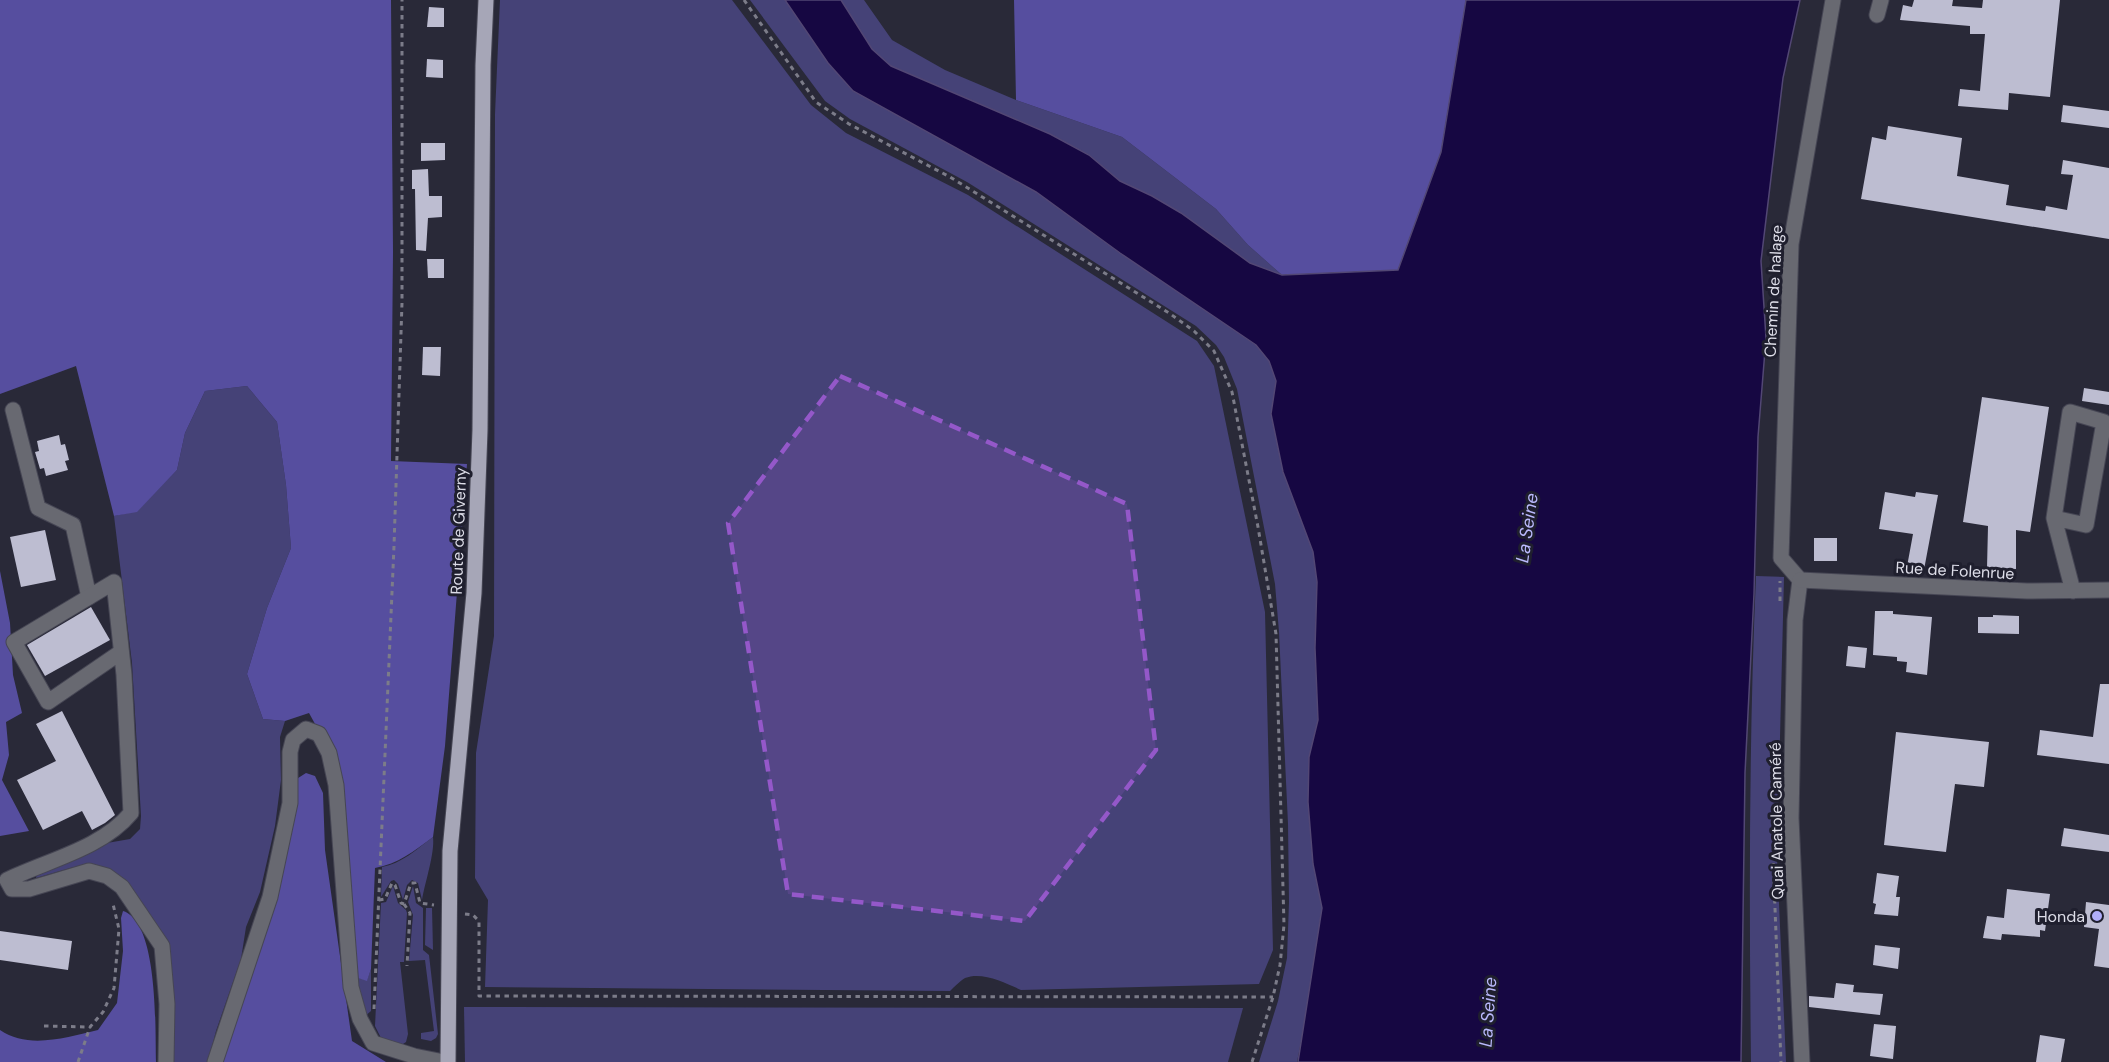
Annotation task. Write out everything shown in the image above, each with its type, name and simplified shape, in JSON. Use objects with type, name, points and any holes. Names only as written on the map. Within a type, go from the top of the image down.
[{"type":"main road","name":"Route de Giverny","points":[[446,1062],[450,851],[474,593],[480,430],[483,65],[486,0]]},
{"type":"street","name":"Chemin de halage","points":[[1800,579],[1781,558],[1791,244],[1833,0]]},
{"type":"street","points":[[13,410],[38,508],[73,525],[89,597]]},
{"type":"street","points":[[2054,518],[2086,525],[2104,422],[2070,412],[2054,518],[2073,591]]},
{"type":"street","name":"Rue de Folenrue","points":[[1800,579],[2027,591],[2109,591]]},
{"type":"street","name":"Quai Anatole Caméré","points":[[1800,579],[1795,620],[1791,818],[1802,1062]]},
{"type":"street","points":[[121,652],[48,702],[14,642],[114,582],[121,652],[131,813],[119,827],[48,863],[7,880],[12,889],[28,889],[89,871],[107,876],[122,887],[162,946],[167,1004],[166,1062]]},
{"type":"street","points":[[215,1062],[270,897],[290,803],[290,752],[293,740],[306,729],[319,734],[329,753],[336,785],[351,987],[360,1019],[373,1043],[446,1062]]},
{"type":"path","points":[[374,1017],[402,303],[402,0]]},
{"type":"path","points":[[744,0],[816,102],[849,124],[950,177],[1169,313],[1194,331],[1214,351],[1232,392],[1276,634],[1284,925],[1280,965],[1273,997],[1252,1062]]},
{"type":"path","points":[[78,1062],[90,1027],[104,1012],[114,988],[118,929],[107,876]]},
{"type":"path","points":[[379,900],[385,899],[392,883],[396,885],[401,903],[404,903],[410,913],[407,966]]},
{"type":"path","points":[[404,903],[411,883],[415,883],[420,903],[447,905],[449,914],[472,915],[479,921],[479,996],[1273,997]]},
{"type":"path","points":[[44,1026],[90,1027]]},
{"type":"highlighted area","points":[[840,376],[1127,504],[1156,750],[1025,921],[788,894],[728,523]]},
{"type":"shaded area","points":[[0,0],[391,0],[393,252],[391,461],[467,464],[445,746],[433,837],[398,860],[375,868],[371,969],[367,981],[355,977],[336,762],[309,713],[285,721],[263,719],[247,674],[267,608],[291,548],[286,485],[277,422],[247,386],[205,391],[185,433],[177,470],[137,512],[114,516],[76,366],[0,394]]},
{"type":"shaded area","points":[[500,0],[732,0],[811,105],[846,133],[968,195],[1197,341],[1214,366],[1265,612],[1273,950],[1259,984],[1021,990],[994,979],[972,976],[959,982],[950,991],[485,987],[488,900],[475,878],[476,753],[494,636],[495,114]]},
{"type":"shaded area","points":[[750,0],[785,0],[828,63],[853,91],[1036,192],[1120,253],[1256,345],[1269,361],[1276,381],[1271,414],[1283,472],[1313,552],[1317,582],[1315,648],[1318,720],[1309,757],[1313,864],[1322,908],[1297,1062],[1259,1062],[1278,1001],[1287,958],[1288,824],[1279,632],[1275,584],[1237,389],[1224,357],[1216,345],[1196,326],[967,182],[850,119],[825,101]]},
{"type":"shaded area","points":[[841,0],[864,0],[892,40],[945,70],[1016,100],[1122,137],[1216,209],[1248,245],[1282,275],[1249,263],[1181,213],[1120,181],[1089,155],[1050,134],[891,66],[872,49]]},
{"type":"shaded area","points":[[1014,0],[1466,0],[1441,152],[1398,270],[1282,275],[1248,245],[1216,209],[1122,137],[1016,100]]},
{"type":"shaded area","points":[[247,386],[277,422],[286,485],[291,548],[267,608],[247,674],[263,719],[285,721],[280,737],[281,780],[275,826],[260,892],[246,927],[241,959],[216,1031],[208,1062],[170,1062],[153,925],[136,894],[99,867],[74,867],[36,878],[37,874],[107,843],[130,839],[140,829],[132,663],[114,516],[137,511],[177,470],[185,433],[205,391]]},
{"type":"shaded area","points":[[0,571],[10,623],[13,675],[22,713],[6,722],[9,755],[2,780],[29,831],[0,836]]},
{"type":"shaded area","points":[[1756,576],[1784,577],[1777,858],[1786,1062],[1751,1062],[1750,819]]},
{"type":"shaded area","points":[[306,773],[315,776],[323,793],[325,850],[352,1041],[386,1062],[219,1062],[295,780]]},
{"type":"shaded area","points":[[433,837],[431,859],[422,900],[418,883],[412,880],[407,885],[403,900],[398,884],[394,880],[381,897],[382,867],[402,859]]},
{"type":"shaded area","points":[[393,886],[398,903],[407,913],[404,962],[400,962],[408,1034],[406,1042],[400,1046],[382,1040],[375,1026],[381,903],[386,902]]},
{"type":"shaded area","points":[[413,886],[416,903],[423,908],[423,950],[429,955],[438,1034],[431,1041],[421,1039],[421,1033],[434,1031],[425,960],[409,961],[413,915],[408,902]]},
{"type":"shaded area","points":[[426,908],[432,908],[433,950],[425,945]]},
{"type":"shaded area","points":[[123,911],[135,919],[149,955],[155,1004],[156,1062],[0,1062],[0,1030],[11,1036],[36,1041],[98,1030],[117,1003],[123,951],[121,918]]},
{"type":"shaded area","points":[[371,969],[371,1011],[364,1017],[355,977],[367,980]]},
{"type":"shaded area","points":[[464,1007],[1243,1008],[1228,1062],[465,1062]]},
{"type":"water","name":"La Seine","points":[[785,0],[841,0],[872,49],[891,66],[1050,134],[1089,155],[1120,181],[1181,213],[1250,263],[1282,275],[1398,270],[1441,152],[1466,0],[1800,0],[1783,78],[1761,261],[1766,338],[1758,437],[1754,594],[1745,773],[1741,1062],[1298,1062],[1322,908],[1313,864],[1308,802],[1309,757],[1318,720],[1315,648],[1317,582],[1313,552],[1283,472],[1271,414],[1276,381],[1269,361],[1256,345],[1120,253],[1036,192],[853,91],[828,63]]},
{"type":"building","points":[[1914,0],[1953,0],[1952,6],[1982,8],[1983,0],[2060,0],[2050,97],[2009,93],[2008,110],[1958,106],[1960,89],[1980,91],[1985,34],[1970,34],[1970,26],[1900,20],[1903,5],[1912,7]]},
{"type":"building","points":[[429,7],[444,8],[444,27],[427,27]]},
{"type":"building","points":[[427,59],[443,60],[443,78],[426,77]]},
{"type":"building","points":[[2063,105],[2109,111],[2109,128],[2061,122]]},
{"type":"building","points":[[1888,126],[1962,138],[1957,176],[2009,185],[2006,205],[2045,211],[2046,206],[2067,210],[2073,175],[2061,174],[2063,160],[2109,168],[2109,239],[1861,199],[1872,137],[1886,140]]},
{"type":"building","points":[[421,143],[445,143],[445,160],[421,161]]},
{"type":"building","points":[[428,169],[429,196],[442,196],[442,217],[428,218],[426,251],[416,250],[415,189],[412,189],[412,170]]},
{"type":"building","points":[[427,259],[444,259],[444,278],[428,278]]},
{"type":"building","points":[[423,347],[441,347],[440,376],[422,375]]},
{"type":"building","points":[[2084,388],[2109,392],[2109,405],[2082,401]]},
{"type":"building","points":[[1982,397],[2049,407],[2030,532],[2016,530],[2016,569],[1987,568],[1988,526],[1963,522]]},
{"type":"building","points":[[59,435],[61,445],[65,444],[69,460],[65,461],[68,470],[46,476],[44,468],[40,469],[35,452],[39,451],[37,441]]},
{"type":"building","points":[[1885,492],[1915,497],[1916,492],[1938,495],[1923,575],[1906,572],[1913,534],[1879,529]]},
{"type":"building","points":[[45,530],[56,580],[21,587],[10,537]]},
{"type":"building","points":[[1814,538],[1837,538],[1837,561],[1814,561]]},
{"type":"building","points":[[91,607],[110,640],[45,676],[27,645]]},
{"type":"building","points":[[1875,611],[1893,611],[1893,614],[1932,617],[1927,675],[1906,672],[1907,662],[1897,661],[1897,657],[1873,655]]},
{"type":"building","points":[[1993,615],[2019,616],[2019,634],[1978,633],[1978,617],[1993,617]]},
{"type":"building","points":[[1848,646],[1867,648],[1865,668],[1846,666]]},
{"type":"building","points":[[2100,684],[2109,684],[2109,764],[2037,755],[2040,730],[2093,737]]},
{"type":"building","points":[[62,711],[115,815],[92,830],[82,811],[43,830],[17,780],[56,761],[36,724]]},
{"type":"building","points":[[1896,732],[1989,742],[1984,787],[1955,784],[1946,852],[1884,845]]},
{"type":"building","points":[[2064,828],[2109,835],[2109,852],[2061,846]]},
{"type":"building","points":[[1877,873],[1899,876],[1896,897],[1900,897],[1898,916],[1874,914],[1876,904],[1873,903]]},
{"type":"building","points":[[2007,889],[2050,894],[2045,931],[2040,930],[2040,937],[2002,934],[2001,940],[1983,938],[1987,916],[2004,918]]},
{"type":"building","points":[[2086,902],[2109,905],[2109,968],[2094,966],[2099,929],[2084,927]]},
{"type":"building","points":[[0,931],[72,941],[68,970],[0,960]]},
{"type":"building","points":[[1875,945],[1900,948],[1898,969],[1873,965]]},
{"type":"building","points":[[1836,983],[1854,985],[1853,992],[1883,994],[1880,1015],[1809,1007],[1809,996],[1834,998]]},
{"type":"building","points":[[1874,1024],[1896,1026],[1893,1059],[1870,1056]]},
{"type":"building","points":[[2040,1035],[2065,1039],[2061,1062],[2036,1062]]},
{"type":"place","name":"Honda","points":[[2097,916]]}]
